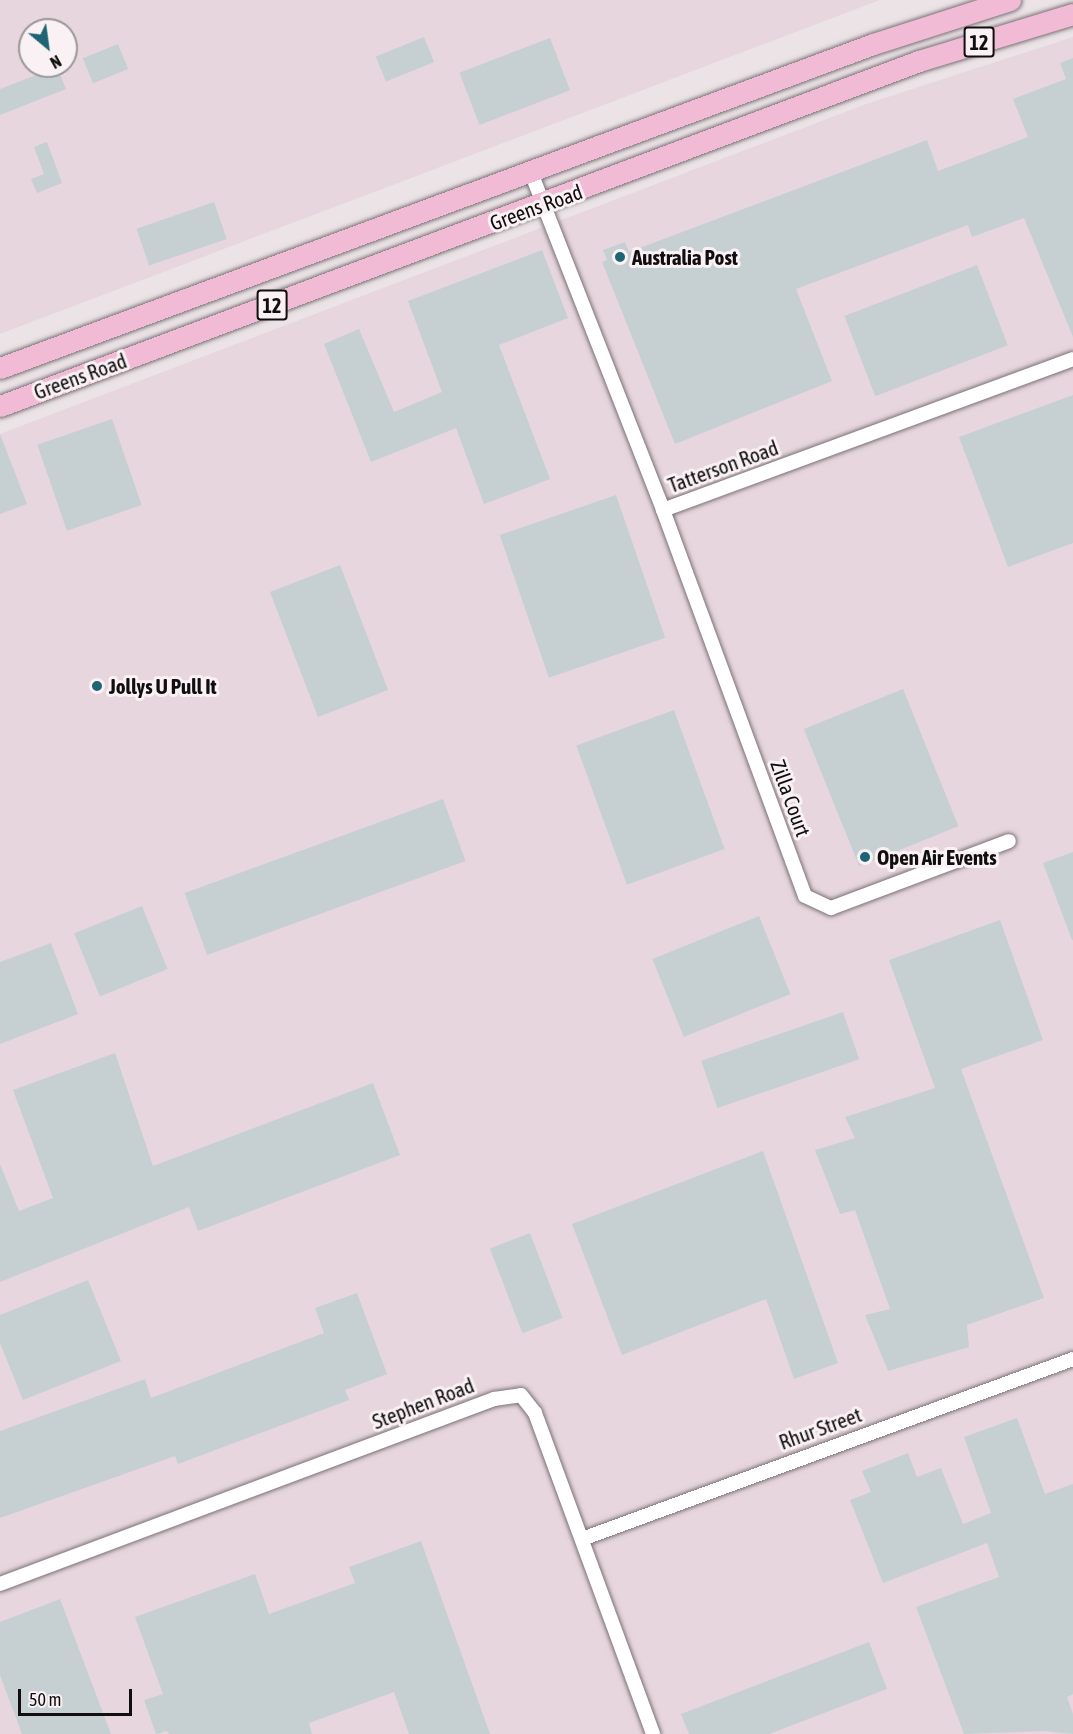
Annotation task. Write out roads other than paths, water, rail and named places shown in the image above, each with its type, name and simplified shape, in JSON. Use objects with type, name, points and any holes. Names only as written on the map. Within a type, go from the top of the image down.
[{"type":"main road","name":"Greens Road","points":[[0,368],[873,44],[1010,0]]},
{"type":"main road","name":"Greens Road","points":[[0,406],[885,74],[1073,14]]},
{"type":"main road","points":[[873,44],[885,74]]},
{"type":"street","name":"Tatterson Road","points":[[530,170],[663,510],[1073,359]]},
{"type":"street","name":"Zilla Court","points":[[663,510],[805,896],[831,908],[1009,841]]},
{"type":"street","name":"Rhur Street","points":[[582,1539],[1073,1359]]},
{"type":"street","name":"Stephen Road","points":[[0,1584],[494,1399],[521,1395],[535,1413],[652,1734]]},
{"type":"place","name":"Australia Post","points":[[620,257]]},
{"type":"place","name":"Jollys U Pull It","points":[[97,686]]},
{"type":"place","name":"Open Air Events","points":[[865,857]]}]
